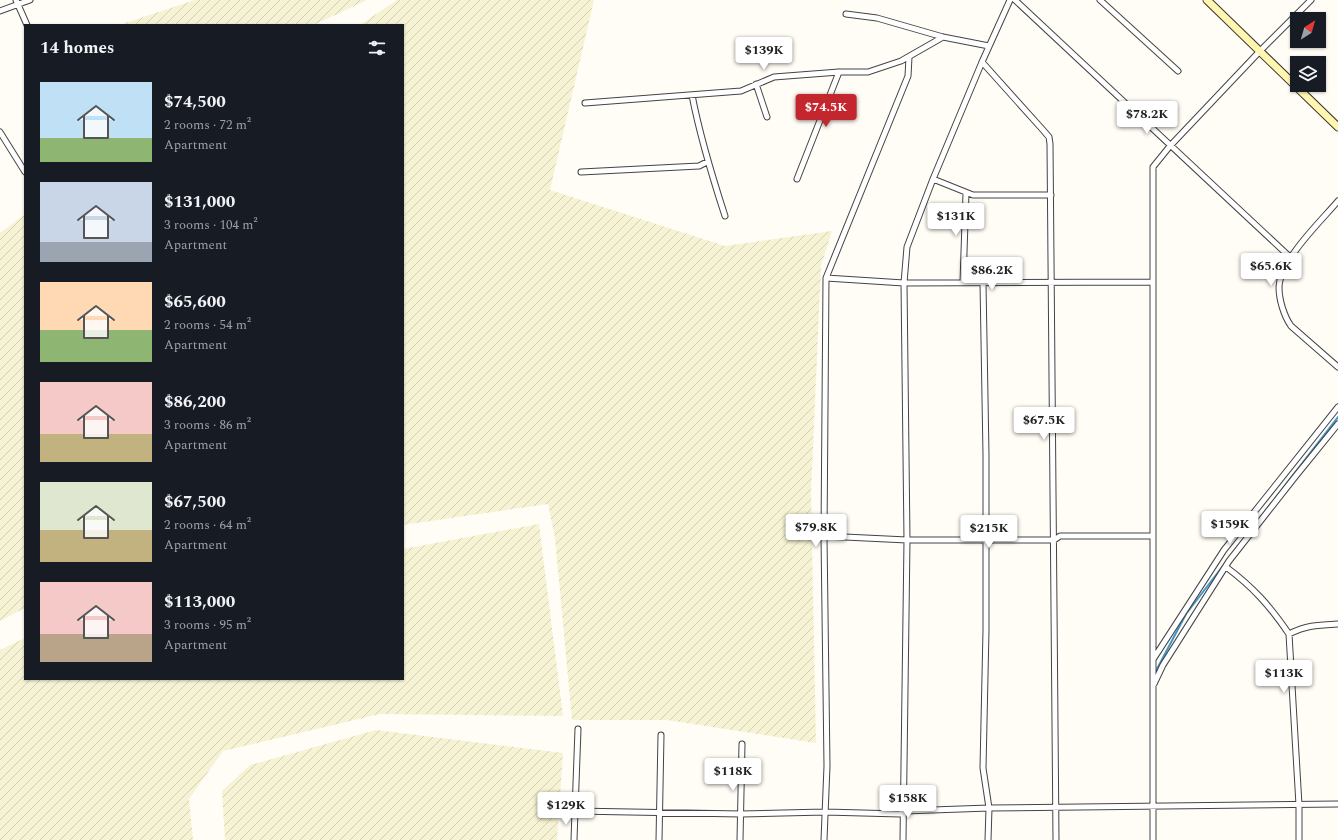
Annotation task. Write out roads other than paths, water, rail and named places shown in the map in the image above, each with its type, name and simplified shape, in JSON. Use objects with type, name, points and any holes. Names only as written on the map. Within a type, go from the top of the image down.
[{"type":"main road","points":[[1207,0],[1338,127]]},
{"type":"street","points":[[0,11],[17,2],[30,0]]},
{"type":"street","points":[[903,840],[907,540],[904,283],[907,247],[933,179],[982,62],[1010,0]]},
{"type":"street","points":[[1015,0],[1290,257]]},
{"type":"street","points":[[1100,0],[1178,71]]},
{"type":"street","points":[[1154,840],[1153,167],[1170,146],[1260,51],[1311,0]]},
{"type":"street","points":[[17,2],[27,24]]},
{"type":"street","points":[[846,14],[877,18],[943,36],[990,46]]},
{"type":"street","points":[[585,103],[741,91],[774,76],[839,72],[868,72],[901,61],[943,36]]},
{"type":"street","points":[[824,840],[827,766],[824,536],[826,278],[908,76],[909,56]]},
{"type":"street","points":[[982,62],[1044,130],[1050,144],[1056,840]]},
{"type":"street","points":[[797,179],[839,72]]},
{"type":"street","points":[[756,84],[767,117]]},
{"type":"street","points":[[692,95],[707,162],[725,216]]},
{"type":"street","points":[[0,132],[24,170]]},
{"type":"street","points":[[581,172],[699,166],[707,162]]},
{"type":"street","points":[[933,179],[973,195],[1051,195]]},
{"type":"street","points":[[963,282],[966,193]]},
{"type":"street","points":[[1338,201],[1290,257],[1280,280],[1279,287],[1286,320],[1295,330],[1338,367]]},
{"type":"street","points":[[826,278],[904,283],[1153,282]]},
{"type":"street","points":[[984,283],[986,630],[983,768],[988,808],[988,840]]},
{"type":"street","points":[[1153,659],[1224,550],[1338,408]]},
{"type":"street","points":[[1153,686],[1163,665],[1237,550],[1338,424]]},
{"type":"street","points":[[824,536],[907,540],[1054,540],[1060,536],[1153,536]]},
{"type":"street","points":[[1226,566],[1252,589],[1273,611],[1289,634],[1299,805],[1299,840]]},
{"type":"street","points":[[1289,634],[1302,627],[1338,624]]},
{"type":"street","points":[[574,840],[578,729]]},
{"type":"street","points":[[659,840],[661,735]]},
{"type":"street","points":[[740,840],[742,744]]},
{"type":"street","points":[[574,812],[741,814],[825,812],[900,814],[904,811],[988,808],[1338,804]]},
{"type":"waterway","points":[[1252,528],[1338,417]]},
{"type":"waterway","points":[[1157,669],[1186,614],[1226,562]]}]
